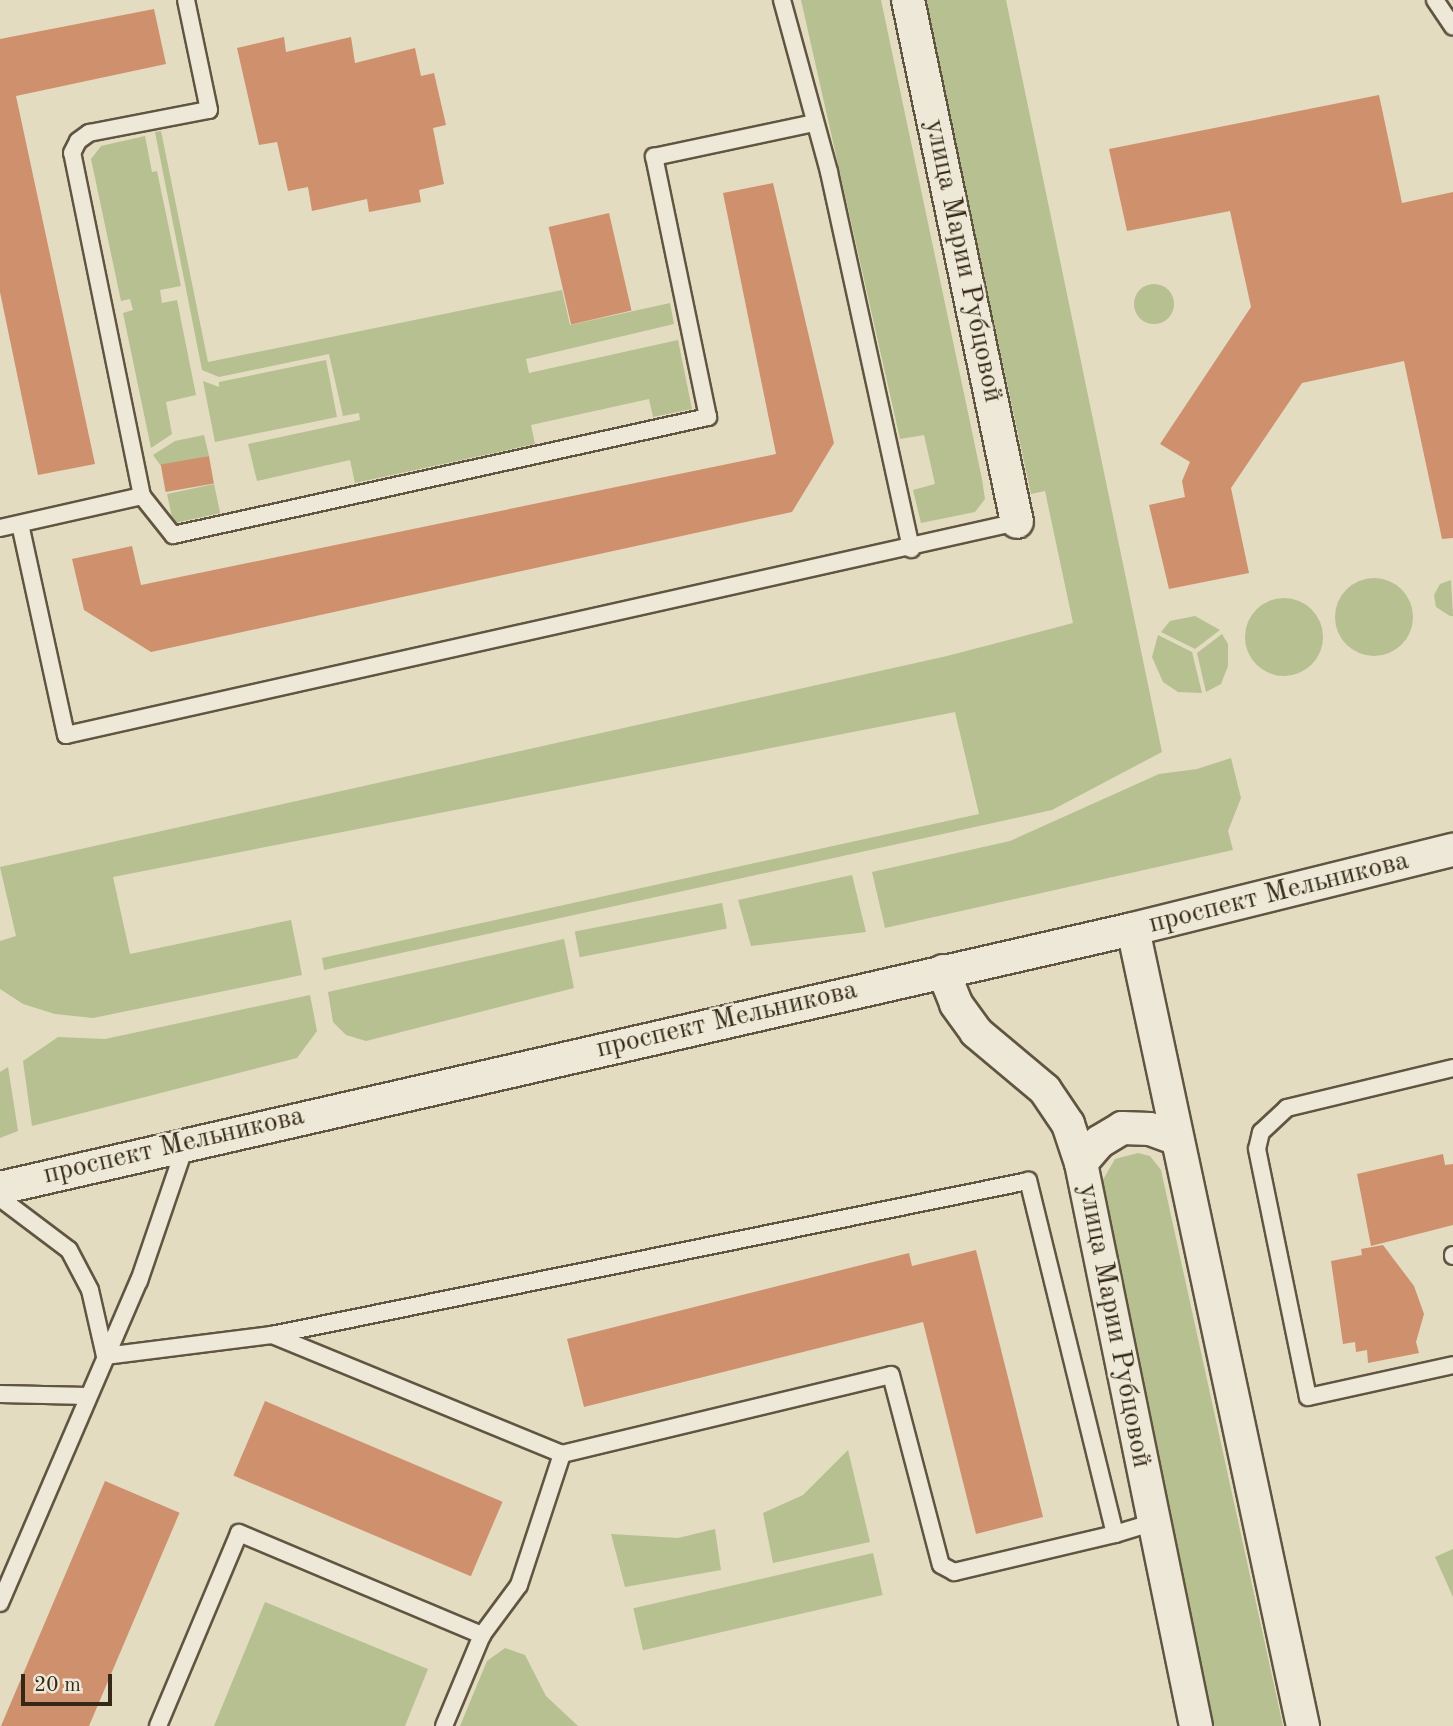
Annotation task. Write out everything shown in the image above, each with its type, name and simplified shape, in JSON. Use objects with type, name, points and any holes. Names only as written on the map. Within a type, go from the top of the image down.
[{"type":"street","name":"улица Марии Рубцовой","points":[[908,0],[1017,522]]},
{"type":"street","name":"проспект Мельникова","points":[[0,1188],[187,1142],[1133,929],[1453,850]]},
{"type":"street","points":[[1133,929],[1175,1138],[1303,1726]]},
{"type":"street","name":"улица Марии Рубцовой","points":[[943,971],[956,1004],[976,1032],[1045,1090],[1068,1124],[1081,1163],[1152,1523],[1196,1726]]},
{"type":"street","points":[[1081,1163],[1098,1142],[1122,1128],[1150,1129],[1175,1138]]},
{"type":"lane","points":[[186,0],[209,110],[89,133],[78,141],[72,153],[142,496],[173,535],[708,417],[654,157],[814,123]]},
{"type":"lane","points":[[782,0],[846,248],[911,549]]},
{"type":"lane","points":[[1435,0],[1453,27]]},
{"type":"lane","points":[[0,528],[142,496]]},
{"type":"lane","points":[[20,524],[66,735],[911,549],[1017,522]]},
{"type":"lane","points":[[1453,1068],[1287,1108],[1261,1132],[1256,1149],[1308,1397],[1453,1365]]},
{"type":"lane","points":[[0,1603],[139,1282],[187,1142]]},
{"type":"lane","points":[[105,1356],[272,1335],[1028,1181],[1115,1534]]},
{"type":"lane","points":[[0,1198],[69,1250],[90,1290],[105,1356]]},
{"type":"lane","points":[[272,1335],[562,1454],[891,1375],[941,1565],[954,1572],[1152,1523]]},
{"type":"lane","points":[[0,1394],[88,1396]]},
{"type":"lane","points":[[444,1726],[482,1635],[519,1585],[562,1454]]},
{"type":"lane","points":[[158,1726],[239,1533],[482,1635]]},
{"type":"green space","points":[[801,0],[881,0],[982,479],[985,499],[975,512],[921,523],[913,490],[935,484],[924,435],[900,439]]},
{"type":"green space","points":[[924,0],[1006,0],[1162,752],[1052,810],[324,970],[322,958],[979,814],[955,712],[113,877],[130,954],[291,920],[302,975],[93,1018],[55,1014],[23,1004],[0,989],[0,941],[16,936],[0,867],[947,656],[1073,623],[1045,491],[1031,494]]},
{"type":"green space","points":[[161,131],[208,362],[562,290],[570,325],[670,303],[674,324],[526,359],[529,373],[678,340],[692,409],[653,417],[649,399],[531,425],[535,444],[355,483],[350,460],[257,481],[248,444],[360,420],[359,413],[343,416],[329,354],[219,377],[202,370],[155,132]]},
{"type":"green space","points":[[145,136],[152,172],[157,171],[181,286],[160,290],[162,303],[177,300],[196,395],[166,402],[172,434],[151,448],[123,313],[133,310],[130,299],[121,301],[91,159],[101,146]]},
{"type":"green space","points":[[1154,284],[1168,290],[1174,304],[1168,318],[1154,324],[1140,318],[1134,304],[1140,290]]},
{"type":"green space","points":[[326,360],[337,417],[215,442],[203,381],[219,387],[219,382]]},
{"type":"green space","points":[[204,435],[209,456],[161,466],[153,455],[175,441]]},
{"type":"green space","points":[[214,484],[220,513],[173,523],[167,494]]},
{"type":"green space","points":[[1374,578],[1389,581],[1402,589],[1410,602],[1413,617],[1410,632],[1402,645],[1389,653],[1374,656],[1359,653],[1346,645],[1338,632],[1335,617],[1338,602],[1346,589],[1359,581]]},
{"type":"green space","points":[[1451,580],[1453,616],[1436,607],[1434,595],[1440,584]]},
{"type":"green space","points":[[1284,598],[1299,601],[1312,609],[1320,622],[1323,637],[1320,652],[1312,665],[1299,673],[1284,676],[1269,673],[1256,665],[1248,652],[1245,637],[1248,622],[1256,609],[1269,601]]},
{"type":"green space","points":[[1195,616],[1220,630],[1195,649],[1161,632],[1170,621]]},
{"type":"green space","points":[[1222,634],[1228,644],[1228,666],[1221,684],[1206,692],[1197,653]]},
{"type":"green space","points":[[1158,635],[1192,652],[1202,693],[1178,692],[1163,682],[1152,657]]},
{"type":"green space","points":[[1231,758],[1241,798],[1228,831],[1233,850],[885,928],[872,872],[1010,841],[1159,774],[1197,769]]},
{"type":"green space","points":[[852,875],[866,932],[751,946],[738,900]]},
{"type":"green space","points":[[722,903],[727,929],[580,957],[575,932]]},
{"type":"green space","points":[[564,939],[574,988],[366,1041],[346,1035],[333,1022],[328,992]]},
{"type":"green space","points":[[310,995],[317,1031],[297,1058],[32,1126],[23,1061],[58,1037],[105,1039]]},
{"type":"green space","points":[[8,1067],[18,1131],[0,1138],[0,1072]]},
{"type":"green space","points":[[1138,1153],[1150,1156],[1161,1170],[1283,1726],[1213,1726],[1101,1183],[1115,1159]]},
{"type":"green space","points":[[848,1450],[870,1542],[773,1563],[763,1513],[803,1495]]},
{"type":"green space","points":[[715,1529],[721,1570],[625,1587],[611,1534],[678,1538]]},
{"type":"green space","points":[[1453,1549],[1453,1597],[1435,1557]]},
{"type":"green space","points":[[873,1553],[883,1595],[643,1650],[633,1608]]},
{"type":"green space","points":[[265,1602],[428,1669],[405,1726],[214,1726]]},
{"type":"green space","points":[[505,1648],[525,1655],[546,1696],[578,1726],[460,1726],[487,1661]]},
{"type":"building","points":[[154,9],[166,64],[16,96],[95,464],[38,475],[0,292],[0,39]]},
{"type":"building","points":[[284,37],[286,52],[351,37],[355,63],[415,48],[421,76],[434,73],[446,125],[433,128],[444,184],[419,190],[421,202],[369,212],[367,199],[312,211],[308,187],[288,191],[277,142],[259,145],[237,48]]},
{"type":"building","points":[[1379,95],[1402,203],[1453,192],[1453,538],[1442,539],[1404,361],[1302,383],[1231,488],[1249,573],[1169,589],[1149,505],[1185,497],[1182,481],[1190,462],[1160,444],[1251,307],[1230,211],[1127,231],[1109,149]]},
{"type":"building","points":[[773,183],[834,443],[792,512],[151,652],[84,610],[72,559],[132,546],[141,585],[776,454],[723,193]]},
{"type":"building","points":[[609,213],[631,310],[571,324],[549,227]]},
{"type":"building","points":[[209,456],[214,484],[166,492],[161,465]]},
{"type":"building","points":[[1443,1154],[1445,1165],[1453,1164],[1453,1225],[1371,1246],[1357,1174]]},
{"type":"building","points":[[1383,1245],[1414,1286],[1424,1314],[1416,1342],[1419,1353],[1368,1363],[1367,1350],[1356,1352],[1355,1342],[1343,1344],[1331,1261],[1362,1255],[1361,1249]]},
{"type":"building","points":[[976,1250],[1043,1517],[976,1534],[923,1322],[584,1407],[567,1339],[909,1253],[912,1266]]},
{"type":"building","points":[[265,1401],[502,1502],[471,1576],[233,1476]]},
{"type":"building","points":[[105,1481],[180,1513],[89,1726],[1,1726]]}]
